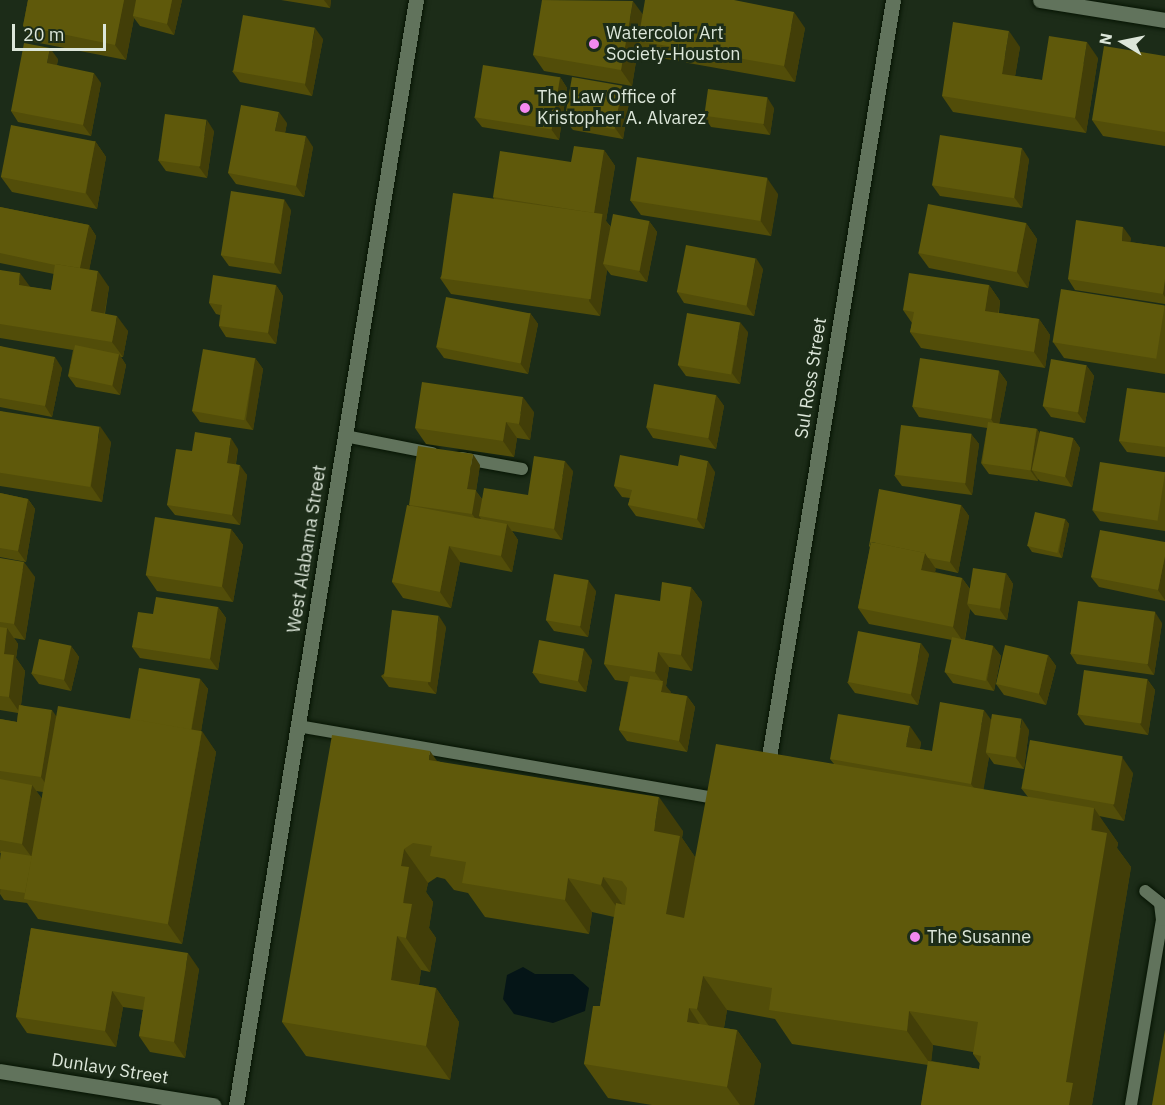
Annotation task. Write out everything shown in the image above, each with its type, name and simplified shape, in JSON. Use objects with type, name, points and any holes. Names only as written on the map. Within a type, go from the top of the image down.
[{"type":"street","name":"West Alabama Street","points":[[236,1105],[416,0]]},
{"type":"street","name":"Sul Ross Street","points":[[768,763],[893,0]]},
{"type":"street","points":[[1040,0],[1165,20]]},
{"type":"street","name":"Dunlavy Street","points":[[0,1071],[213,1105]]},
{"type":"lane","points":[[345,436],[522,469]]},
{"type":"lane","points":[[298,726],[714,798]]},
{"type":"lane","points":[[1131,1105],[1162,920],[1160,903],[1145,891]]},
{"type":"shaded area","points":[[523,967],[535,974],[573,974],[589,988],[585,1011],[553,1023],[514,1014],[503,999],[507,975]]},
{"type":"building","points":[[28,0],[124,0],[115,45],[23,26]]},
{"type":"building","points":[[136,0],[172,0],[167,24],[133,16]]},
{"type":"building","name":"Watercolor Art Society-Houston","points":[[542,0],[633,1],[621,70],[533,55]]},
{"type":"building","points":[[645,0],[734,0],[794,12],[784,66],[638,41]]},
{"type":"building","points":[[243,15],[315,28],[305,84],[233,71]]},
{"type":"building","points":[[953,22],[1009,31],[1002,74],[1042,80],[1049,36],[1087,42],[1075,118],[942,96]]},
{"type":"building","points":[[24,43],[50,48],[47,63],[94,73],[83,125],[11,111]]},
{"type":"building","points":[[1104,46],[1165,56],[1165,132],[1092,120]]},
{"type":"building","name":"The Law Office of Kristopher A. Alvarez","points":[[483,65],[560,77],[552,130],[475,117]]},
{"type":"building","points":[[572,77],[622,86],[615,129],[564,120]]},
{"type":"building","points":[[708,89],[767,97],[764,124],[704,116]]},
{"type":"building","points":[[241,105],[279,112],[275,131],[306,136],[296,186],[228,173]]},
{"type":"building","points":[[165,114],[207,120],[200,166],[158,161]]},
{"type":"building","points":[[11,125],[95,141],[85,193],[1,177]]},
{"type":"building","points":[[940,135],[1022,148],[1014,198],[932,185]]},
{"type":"building","points":[[574,146],[604,150],[594,213],[493,197],[500,151],[571,162]]},
{"type":"building","points":[[637,157],[767,178],[760,221],[630,200]]},
{"type":"building","points":[[231,191],[284,199],[274,264],[221,255]]},
{"type":"building","points":[[453,193],[603,214],[591,299],[441,278]]},
{"type":"building","points":[[928,204],[1026,223],[1017,272],[918,253]]},
{"type":"building","points":[[0,207],[89,225],[80,268],[0,253]]},
{"type":"building","points":[[613,214],[649,221],[640,271],[603,264]]},
{"type":"building","points":[[1076,220],[1123,227],[1122,241],[1165,247],[1163,294],[1068,279]]},
{"type":"building","points":[[686,245],[756,259],[747,306],[677,292]]},
{"type":"building","points":[[55,264],[98,271],[91,311],[117,316],[112,342],[0,324],[0,270],[20,273],[19,285],[51,290]]},
{"type":"building","points":[[909,273],[989,285],[985,311],[1039,319],[1034,352],[910,332],[914,312],[903,310]]},
{"type":"building","points":[[213,275],[276,285],[268,333],[219,326],[222,305],[209,303]]},
{"type":"building","points":[[1061,289],[1165,305],[1156,359],[1053,342]]},
{"type":"building","points":[[446,297],[530,313],[521,363],[436,347]]},
{"type":"building","points":[[687,313],[740,322],[731,375],[678,365]]},
{"type":"building","points":[[75,345],[119,354],[112,386],[68,376]]},
{"type":"building","points":[[0,346],[55,357],[45,406],[0,398]]},
{"type":"building","points":[[203,349],[255,358],[244,420],[192,411]]},
{"type":"building","points":[[920,358],[999,371],[991,419],[912,406]]},
{"type":"building","points":[[1051,359],[1086,365],[1078,413],[1043,406]]},
{"type":"building","points":[[422,382],[523,397],[519,424],[506,422],[503,441],[415,428]]},
{"type":"building","points":[[654,384],[716,395],[708,438],[646,427]]},
{"type":"building","points":[[1127,388],[1165,393],[1165,447],[1119,441]]},
{"type":"building","points":[[0,411],[100,427],[90,487],[0,473]]},
{"type":"building","points":[[988,422],[1037,429],[1031,470],[982,464]]},
{"type":"building","points":[[901,425],[971,434],[965,483],[895,475]]},
{"type":"building","points":[[1040,431],[1073,438],[1065,477],[1032,470]]},
{"type":"building","points":[[195,432],[231,438],[227,463],[240,465],[232,515],[167,505],[176,449],[192,451]]},
{"type":"building","points":[[418,446],[473,454],[467,489],[476,490],[472,514],[409,505]]},
{"type":"building","points":[[620,455],[678,466],[680,455],[708,461],[697,519],[628,505],[632,490],[614,486]]},
{"type":"building","points":[[534,456],[565,461],[554,529],[479,516],[484,488],[528,495]]},
{"type":"building","points":[[1100,462],[1165,472],[1158,521],[1092,510]]},
{"type":"building","points":[[879,489],[961,505],[950,562],[928,558],[925,553],[871,542],[869,546]]},
{"type":"building","points":[[0,493],[28,499],[18,551],[0,548]]},
{"type":"building","points":[[407,505],[507,524],[501,556],[449,546],[440,592],[392,582]]},
{"type":"building","points":[[1035,512],[1065,519],[1057,553],[1027,546]]},
{"type":"building","points":[[155,517],[231,529],[222,587],[146,575]]},
{"type":"building","points":[[1100,530],[1165,542],[1165,556],[1158,590],[1091,577]]},
{"type":"building","points":[[871,542],[925,553],[921,570],[962,578],[953,627],[858,608]]},
{"type":"building","points":[[0,558],[24,562],[14,624],[0,622]]},
{"type":"building","points":[[973,568],[1006,573],[1000,609],[967,604]]},
{"type":"building","points":[[554,574],[588,580],[580,626],[546,620]]},
{"type":"building","points":[[662,582],[691,587],[681,655],[658,652],[655,672],[604,664],[615,594],[660,601]]},
{"type":"building","points":[[156,597],[218,607],[210,659],[132,647],[138,612],[153,614]]},
{"type":"building","points":[[1078,601],[1155,612],[1148,664],[1071,653]]},
{"type":"building","points":[[392,610],[439,616],[430,682],[384,677]]},
{"type":"building","points":[[0,627],[7,628],[4,654],[14,655],[9,697],[0,696]]},
{"type":"building","points":[[858,631],[921,643],[911,694],[848,682]]},
{"type":"building","points":[[952,637],[993,646],[986,681],[945,672]]},
{"type":"building","points":[[39,639],[71,646],[64,680],[32,673]]},
{"type":"building","points":[[539,640],[584,649],[578,681],[533,672]]},
{"type":"building","points":[[1005,645],[1048,655],[1039,694],[996,684]]},
{"type":"building","points":[[139,668],[200,679],[191,730],[130,719]]},
{"type":"building","points":[[1084,670],[1147,679],[1141,723],[1078,715]]},
{"type":"building","points":[[630,676],[663,681],[661,692],[687,696],[679,741],[619,730]]},
{"type":"building","points":[[940,702],[984,710],[971,784],[830,759],[838,714],[910,726],[906,747],[932,751]]},
{"type":"building","points":[[19,705],[52,710],[41,777],[0,771],[0,719],[17,722]]},
{"type":"building","points":[[58,706],[202,731],[168,924],[24,899]]},
{"type":"building","points":[[992,714],[1022,719],[1016,757],[986,753]]},
{"type":"building","name":"The Susanne","points":[[332,735],[430,751],[429,760],[659,797],[654,831],[680,836],[666,914],[684,918],[716,744],[1094,808],[1091,830],[1107,833],[1066,1082],[1073,1083],[1069,1105],[921,1105],[928,1061],[979,1069],[981,1056],[973,1054],[978,1022],[909,1011],[907,1031],[769,1010],[772,988],[703,976],[697,1009],[689,1008],[687,1022],[737,1030],[727,1087],[584,1064],[593,1006],[600,1006],[616,903],[625,905],[627,888],[622,881],[603,877],[601,885],[568,878],[565,900],[462,883],[466,862],[430,856],[432,846],[413,843],[404,849],[401,866],[409,867],[403,903],[412,904],[406,938],[397,936],[391,980],[436,988],[426,1046],[282,1022]]},
{"type":"building","points":[[1030,740],[1123,756],[1114,805],[1021,788]]},
{"type":"building","points":[[0,779],[32,785],[22,844],[0,840]]},
{"type":"building","points":[[1,851],[32,856],[25,893],[0,889]]},
{"type":"building","points":[[31,928],[188,953],[174,1042],[139,1036],[145,997],[112,991],[105,1031],[16,1017]]},
{"type":"building","points":[[1165,1030],[1165,1105],[1152,1105]]},
{"type":"place","name":"Watercolor Art Society-Houston","points":[[594,44]]},
{"type":"place","name":"The Law Office of Kristopher A. Alvarez","points":[[525,108]]},
{"type":"place","name":"The Susanne","points":[[915,937]]}]
